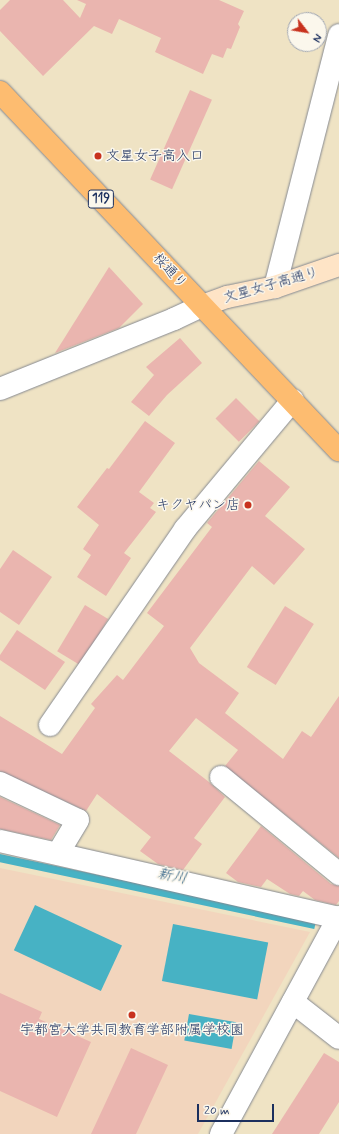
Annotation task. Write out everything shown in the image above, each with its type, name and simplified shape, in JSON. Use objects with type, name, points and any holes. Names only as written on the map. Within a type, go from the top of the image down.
[{"type":"highway","name":"桜通り","points":[[0,92],[339,450]]},
{"type":"street","points":[[274,287],[339,35]]},
{"type":"street","name":"文星女子高通り","points":[[202,306],[227,297],[274,287],[339,265]]},
{"type":"street","points":[[0,389],[174,319],[202,306]]},
{"type":"street","points":[[50,725],[185,530],[292,400]]},
{"type":"street","points":[[221,777],[339,874]]},
{"type":"street","points":[[0,783],[78,820],[58,853]]},
{"type":"street","points":[[0,841],[339,917],[222,1134]]},
{"type":"street","points":[[293,1002],[339,1038]]},
{"type":"shaded area","name":"宇都宮大学共同教育学部附属学校園","points":[[0,868],[310,932],[198,1134],[0,1134]]},
{"type":"water","points":[[0,854],[316,921],[314,929],[0,862]]},
{"type":"water","points":[[35,905],[122,946],[101,991],[14,950]]},
{"type":"water","points":[[173,924],[268,943],[257,999],[162,981]]},
{"type":"water","points":[[189,1014],[236,1022],[232,1049],[184,1041]]},
{"type":"building","points":[[10,0],[63,0],[80,18],[86,4],[77,0],[219,0],[244,11],[238,24],[240,27],[231,49],[227,48],[223,58],[212,54],[203,74],[155,52],[161,38],[119,19],[112,34],[94,26],[43,76],[0,31],[0,10]]},
{"type":"building","points":[[190,90],[212,100],[172,189],[150,180]]},
{"type":"building","points":[[109,267],[143,304],[119,328],[55,353]]},
{"type":"building","points":[[180,338],[202,363],[167,395],[149,416],[131,402],[154,375],[146,367]]},
{"type":"building","points":[[236,398],[259,421],[239,442],[215,419]]},
{"type":"building","points":[[145,421],[175,443],[139,492],[154,503],[150,508],[156,512],[124,553],[131,558],[106,596],[77,577],[91,555],[83,549],[99,525],[77,507],[107,468],[109,469]]},
{"type":"building","points":[[259,461],[290,487],[265,516],[305,549],[274,585],[252,566],[190,648],[199,663],[239,693],[225,713],[283,759],[302,731],[311,737],[339,696],[339,858],[225,766],[238,750],[196,718],[169,751],[209,782],[225,797],[194,838],[202,844],[183,870],[158,864],[140,851],[151,837],[97,794],[86,811],[0,771],[0,716],[62,754],[95,708],[91,704],[117,675],[123,680],[164,626],[147,613],[212,527],[207,523]]},
{"type":"building","points":[[13,550],[52,577],[19,625],[0,612],[0,569]]},
{"type":"building","points":[[85,605],[108,619],[80,665],[57,651]]},
{"type":"building","points":[[285,606],[314,624],[276,685],[247,667]]},
{"type":"building","points":[[17,630],[65,662],[45,690],[0,660],[0,655]]},
{"type":"building","points":[[0,797],[60,825],[51,840],[0,829]]},
{"type":"building","points":[[261,826],[331,884],[339,886],[339,901],[336,905],[315,900],[303,891],[299,896],[290,894],[267,879],[261,887],[238,882],[226,873]]},
{"type":"building","points":[[0,993],[42,1012],[39,1019],[91,1042],[57,1117],[0,1091]]},
{"type":"building","points":[[131,1048],[168,1065],[136,1134],[91,1134]]},
{"type":"building","points":[[324,1053],[339,1062],[339,1102],[319,1134],[272,1134]]},
{"type":"place","name":"文星女子高入口","points":[[98,156]]},
{"type":"place","name":"キクヤパン店","points":[[248,505]]},
{"type":"place","name":"宇都宮大学共同教育学部附属学校園","points":[[132,1015]]},
{"type":"water label","name":"新川","points":[[172,877]]}]
